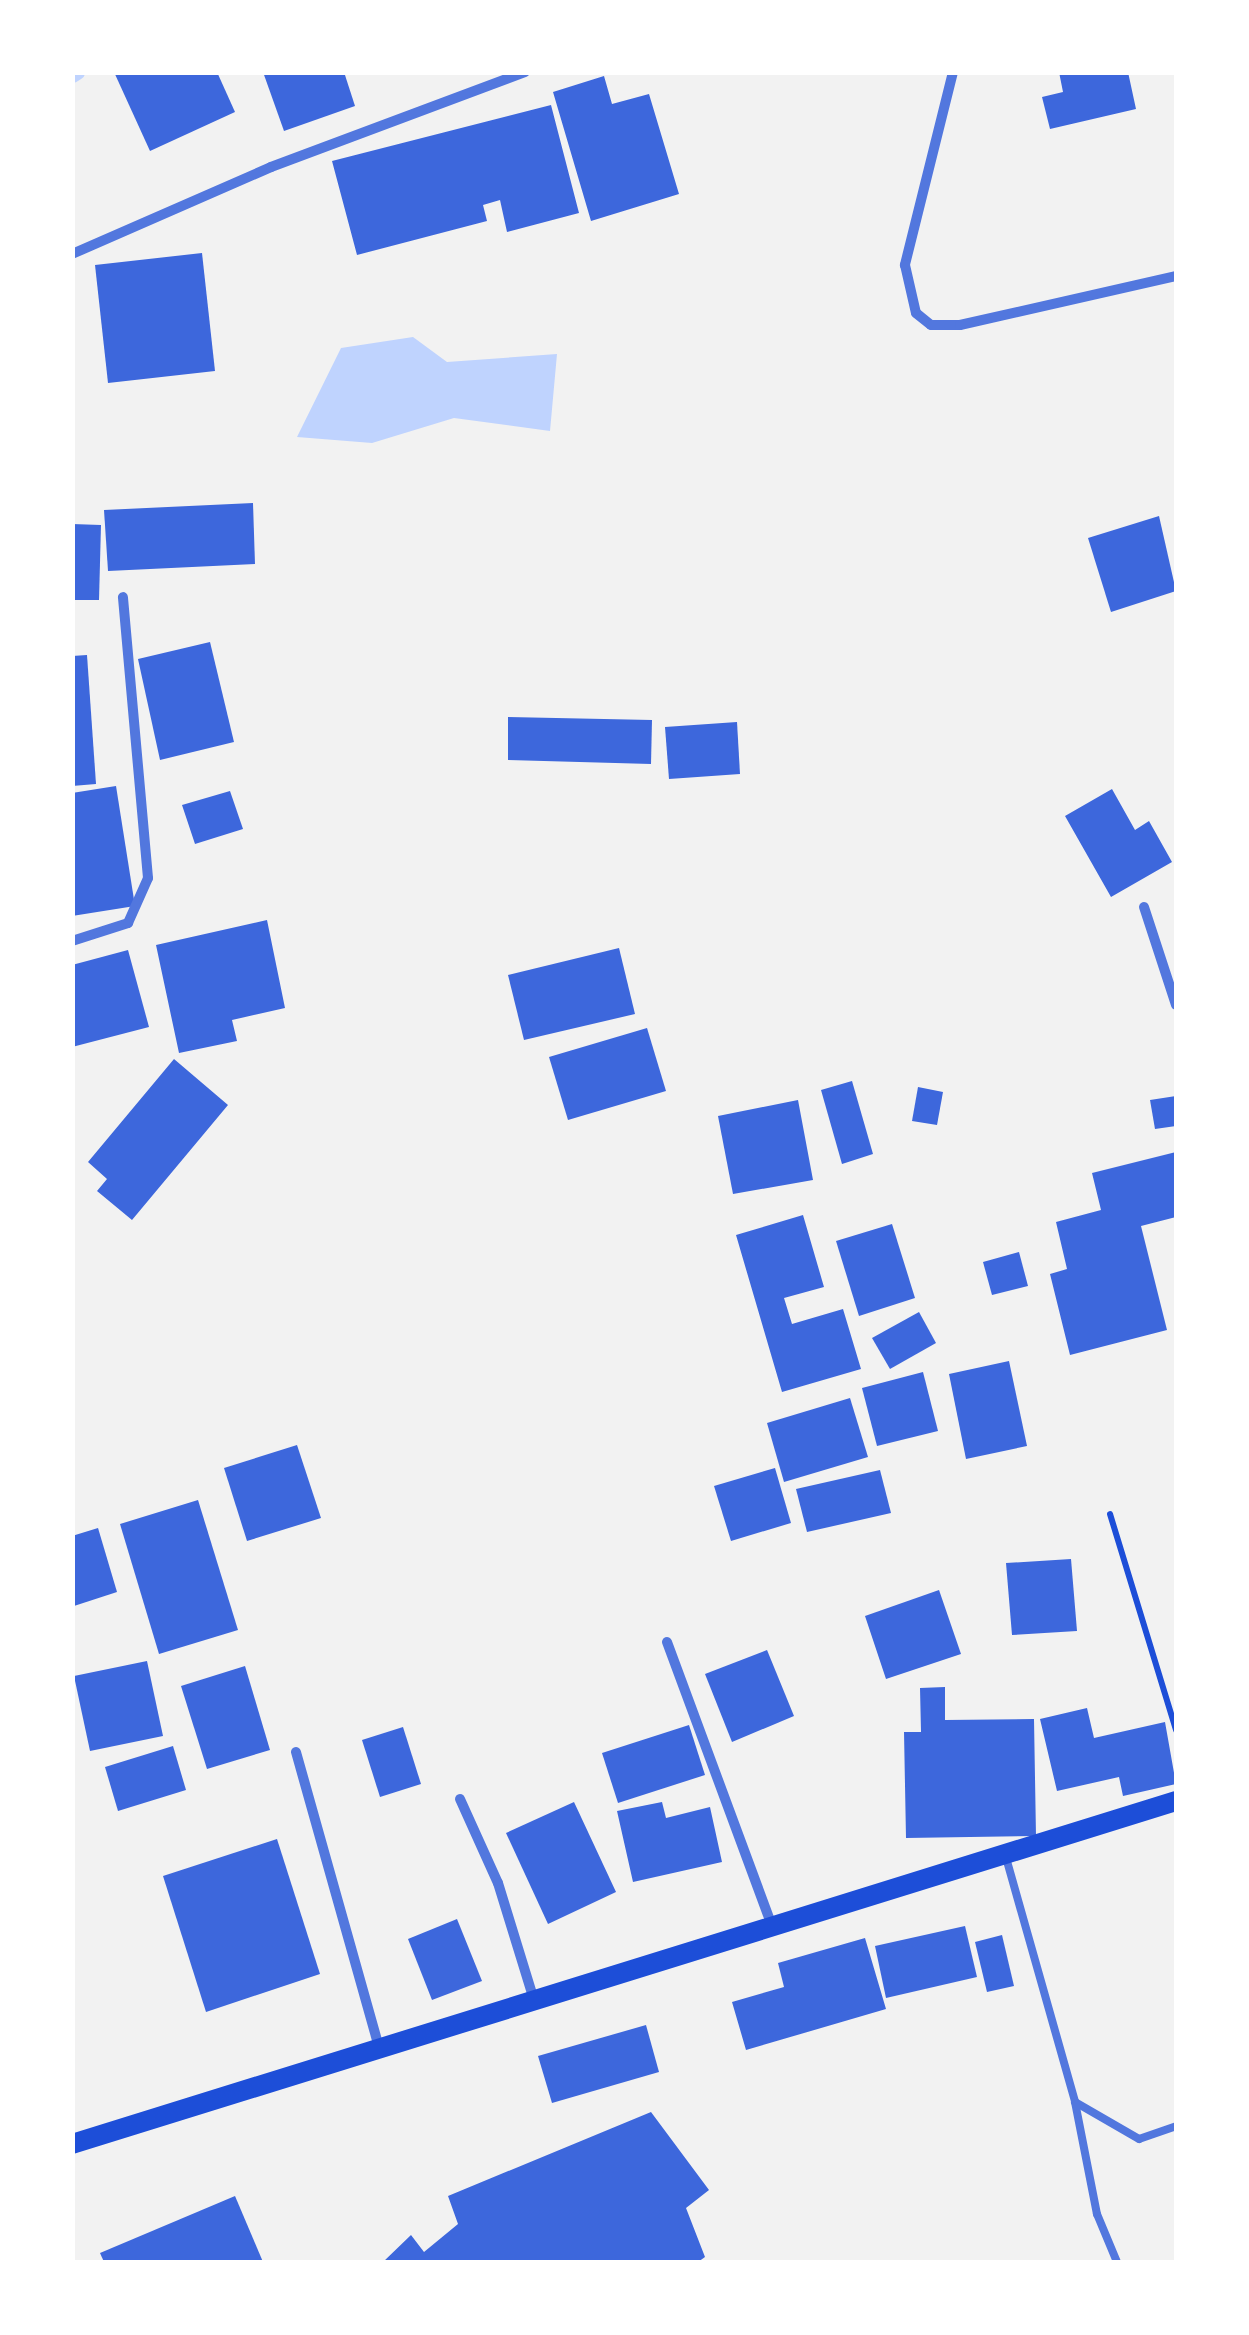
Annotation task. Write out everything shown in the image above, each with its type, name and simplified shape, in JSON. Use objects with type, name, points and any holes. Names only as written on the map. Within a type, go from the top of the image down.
[{"type":"main road","points":[[72,2144],[1176,1802]]},
{"type":"street","points":[[72,254],[271,167],[525,72]]},
{"type":"street","points":[[953,72],[905,266],[916,313],[930,325],[960,325],[1176,276]]},
{"type":"street","points":[[72,941],[128,922],[148,878],[122,597]]},
{"type":"street","points":[[1144,907],[1176,1004]]},
{"type":"street","points":[[667,1642],[772,1927]]},
{"type":"street","points":[[296,1752],[379,2049]]},
{"type":"street","points":[[460,1799],[498,1883],[534,2000]]},
{"type":"lane","points":[[1004,1854],[1075,2102],[1097,2214],[1117,2262]]},
{"type":"lane","points":[[1075,2102],[1139,2139],[1176,2126]]},
{"type":"path","points":[[1110,1514],[1176,1730]]},
{"type":"water","points":[[413,337],[447,362],[557,354],[550,431],[454,418],[372,443],[297,437],[341,348]]},
{"type":"building","points":[[114,72],[217,72],[235,112],[150,151]]},
{"type":"building","points":[[263,72],[344,72],[355,106],[284,131]]},
{"type":"building","points":[[1059,72],[1128,72],[1136,109],[1050,129],[1042,97],[1063,92]]},
{"type":"building","points":[[604,76],[612,104],[649,94],[679,194],[591,221],[553,92]]},
{"type":"building","points":[[551,105],[579,213],[507,232],[500,200],[483,205],[487,221],[357,255],[332,161]]},
{"type":"building","points":[[202,253],[215,371],[108,383],[95,265]]},
{"type":"building","points":[[253,503],[255,564],[108,571],[104,510]]},
{"type":"building","points":[[1159,516],[1176,591],[1111,612],[1088,538]]},
{"type":"building","points":[[72,524],[101,525],[99,600],[72,600]]},
{"type":"building","points":[[210,642],[234,742],[160,760],[138,659]]},
{"type":"building","points":[[87,655],[96,784],[72,786],[72,656]]},
{"type":"building","points":[[508,717],[652,720],[651,764],[508,760]]},
{"type":"building","points":[[737,722],[740,774],[669,779],[665,727]]},
{"type":"building","points":[[116,786],[135,906],[72,916],[72,793]]},
{"type":"building","points":[[1112,789],[1135,830],[1149,821],[1172,862],[1111,897],[1065,816]]},
{"type":"building","points":[[230,791],[243,829],[195,844],[182,805]]},
{"type":"building","points":[[267,920],[285,1008],[232,1020],[237,1041],[179,1053],[156,945]]},
{"type":"building","points":[[619,948],[635,1014],[524,1040],[508,975]]},
{"type":"building","points":[[128,950],[149,1027],[72,1047],[72,965]]},
{"type":"building","points":[[647,1028],[666,1091],[568,1120],[549,1057]]},
{"type":"building","points":[[174,1059],[228,1105],[132,1220],[97,1191],[107,1179],[88,1162]]},
{"type":"building","points":[[852,1081],[873,1154],[842,1164],[821,1090]]},
{"type":"building","points":[[918,1087],[943,1092],[937,1125],[912,1121]]},
{"type":"building","points":[[1176,1096],[1176,1126],[1155,1129],[1150,1100]]},
{"type":"building","points":[[798,1100],[813,1180],[733,1194],[718,1116]]},
{"type":"building","points":[[1176,1152],[1176,1217],[1141,1226],[1167,1330],[1070,1355],[1050,1274],[1067,1269],[1056,1222],[1101,1210],[1092,1173]]},
{"type":"building","points":[[803,1215],[824,1287],[784,1298],[792,1324],[843,1309],[861,1369],[782,1392],[736,1235]]},
{"type":"building","points":[[892,1224],[915,1298],[859,1316],[836,1241]]},
{"type":"building","points":[[1019,1252],[1028,1286],[992,1295],[983,1262]]},
{"type":"building","points":[[919,1312],[936,1343],[890,1369],[872,1338]]},
{"type":"building","points":[[1009,1361],[1027,1446],[966,1459],[949,1374]]},
{"type":"building","points":[[923,1372],[938,1431],[877,1446],[862,1388]]},
{"type":"building","points":[[850,1398],[868,1457],[784,1482],[767,1423]]},
{"type":"building","points":[[297,1445],[321,1518],[247,1541],[224,1468]]},
{"type":"building","points":[[775,1468],[791,1523],[731,1541],[714,1486]]},
{"type":"building","points":[[880,1470],[891,1513],[807,1532],[796,1489]]},
{"type":"building","points":[[198,1500],[238,1630],[159,1654],[120,1524]]},
{"type":"building","points":[[98,1528],[117,1592],[74,1606],[72,1536]]},
{"type":"building","points":[[1071,1559],[1077,1631],[1012,1635],[1006,1563]]},
{"type":"building","points":[[939,1590],[961,1654],[886,1679],[865,1616]]},
{"type":"building","points":[[767,1650],[794,1716],[732,1742],[705,1674]]},
{"type":"building","points":[[147,1661],[163,1736],[90,1751],[74,1676]]},
{"type":"building","points":[[245,1666],[270,1750],[207,1769],[181,1686]]},
{"type":"building","points":[[945,1687],[945,1720],[1034,1719],[1036,1836],[906,1838],[904,1732],[921,1732],[920,1688]]},
{"type":"building","points":[[1087,1708],[1094,1738],[1165,1722],[1176,1784],[1123,1796],[1119,1777],[1057,1791],[1040,1719]]},
{"type":"building","points":[[689,1725],[705,1775],[618,1803],[602,1753]]},
{"type":"building","points":[[403,1727],[421,1784],[380,1797],[362,1740]]},
{"type":"building","points":[[173,1746],[186,1790],[118,1811],[105,1767]]},
{"type":"building","points":[[574,1802],[616,1892],[548,1924],[506,1833]]},
{"type":"building","points":[[662,1802],[666,1818],[710,1807],[722,1862],[633,1882],[617,1811]]},
{"type":"building","points":[[277,1839],[320,1974],[206,2012],[163,1876]]},
{"type":"building","points":[[457,1919],[482,1981],[432,2000],[408,1939]]},
{"type":"building","points":[[965,1926],[977,1977],[886,1998],[875,1946]]},
{"type":"building","points":[[1002,1935],[1014,1986],[987,1992],[975,1942]]},
{"type":"building","points":[[865,1938],[886,2009],[746,2050],[732,2002],[784,1987],[778,1963]]},
{"type":"building","points":[[646,2025],[659,2072],[552,2103],[538,2056]]},
{"type":"building","points":[[651,2112],[709,2190],[686,2208],[705,2257],[698,2262],[383,2262],[411,2235],[424,2252],[458,2224],[448,2196]]},
{"type":"building","points":[[235,2196],[263,2262],[104,2262],[100,2253]]},
{"type":"waterway","points":[[72,75],[77,72]]}]
